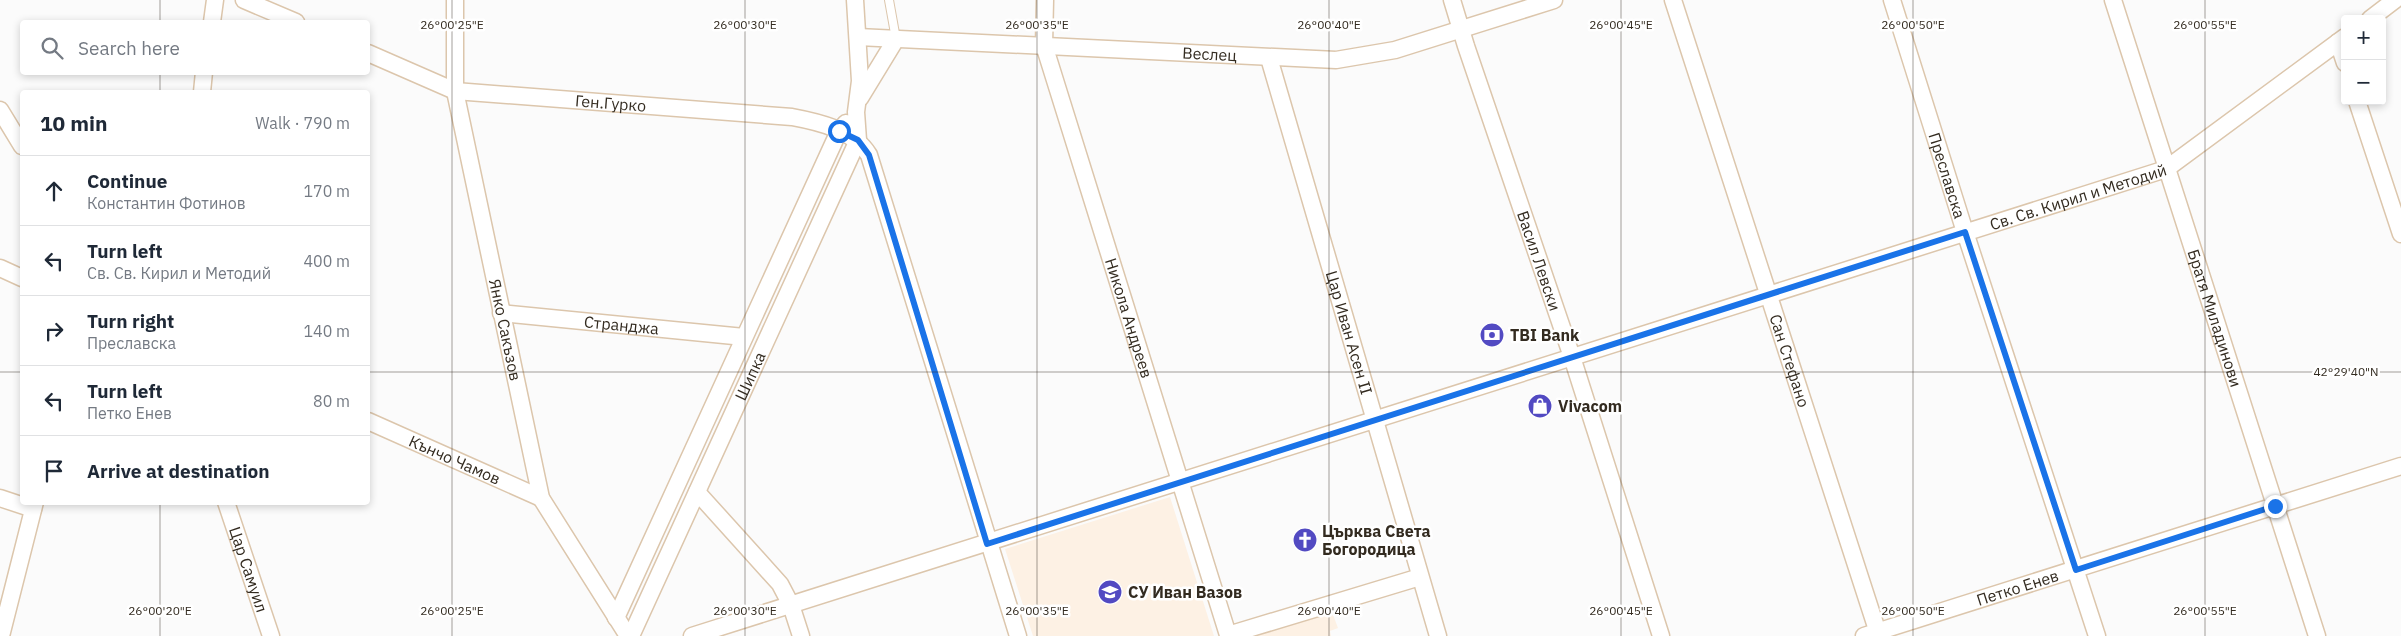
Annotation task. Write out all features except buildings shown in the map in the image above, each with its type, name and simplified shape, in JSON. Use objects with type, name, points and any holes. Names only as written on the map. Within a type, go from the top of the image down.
[{"type":"street","points":[[212,20],[215,0]]},
{"type":"street","points":[[244,0],[291,20]]},
{"type":"street","name":"Янко Сакъзов","points":[[455,0],[455,91],[541,498],[629,636]]},
{"type":"street","name":"Шипка","points":[[629,636],[858,140],[857,107],[860,80],[855,0]]},
{"type":"street","name":"Никола Андреев","points":[[1044,0],[1044,45],[1228,635]]},
{"type":"street","name":"Васил Левски","points":[[1452,0],[1572,357],[1661,636]]},
{"type":"street","name":"Веслец","points":[[858,37],[1336,60],[1394,50],[1554,0]]},
{"type":"street","name":"Сан Стефано","points":[[1673,0],[1769,295],[1874,634]]},
{"type":"street","name":"Преславска","points":[[1892,0],[1965,232],[2097,636]]},
{"type":"street","name":"Братя Миладинови","points":[[2113,0],[2317,636]]},
{"type":"street","points":[[2375,15],[2395,0]]},
{"type":"street","points":[[857,107],[896,39]]},
{"type":"street","name":"Св. Св. Кирил и Методий","points":[[692,636],[2166,169],[2341,40]]},
{"type":"street","name":"Ген.Гурко","points":[[370,54],[455,91],[792,118],[806,120],[839,131],[858,140]]},
{"type":"street","name":"Цар Иван Асен II","points":[[1269,58],[1438,636]]},
{"type":"street","points":[[202,90],[204,75]]},
{"type":"street","points":[[2358,105],[2401,234]]},
{"type":"street","name":"Шипка","points":[[616,618],[839,131],[857,107]]},
{"type":"street","points":[[0,110],[20,143]]},
{"type":"street","points":[[858,140],[869,155],[987,544],[1018,636]]},
{"type":"street","points":[[0,268],[20,277]]},
{"type":"street","name":"Странджа","points":[[501,313],[744,337]]},
{"type":"street","name":"Кънчо Чамов","points":[[370,422],[541,498]]},
{"type":"street","name":"Петко Енев","points":[[1874,634],[2401,466]]},
{"type":"street","points":[[696,492],[780,584],[801,636]]},
{"type":"street","points":[[0,498],[20,503]]},
{"type":"street","name":"Цар Самуил","points":[[227,505],[271,636]]},
{"type":"street","points":[[2,636],[34,506]]},
{"type":"street","points":[[1228,635],[1420,577]]},
{"type":"lane","points":[[889,0],[896,39]]},
{"type":"shaded area","name":"СУ Иван Вазов","points":[[1170,497],[1214,636],[1033,636],[1005,549]]},
{"type":"shaded area","name":"СУ Иван Вазов","points":[[1332,612],[1338,628],[1330,631],[1331,636],[1256,636]]},
{"type":"place","name":"TBI Bank","points":[[1492,335]]},
{"type":"place","name":"Vivacom","points":[[1540,406]]},
{"type":"place","name":"Църква Света Богородица","points":[[1305,540]]},
{"type":"place","name":"СУ Иван Вазов","points":[[1110,592]]},
{"type":"route","points":[[839,131],[858,140],[869,155],[987,544],[1965,232],[2076,570],[2275,506]]}]
